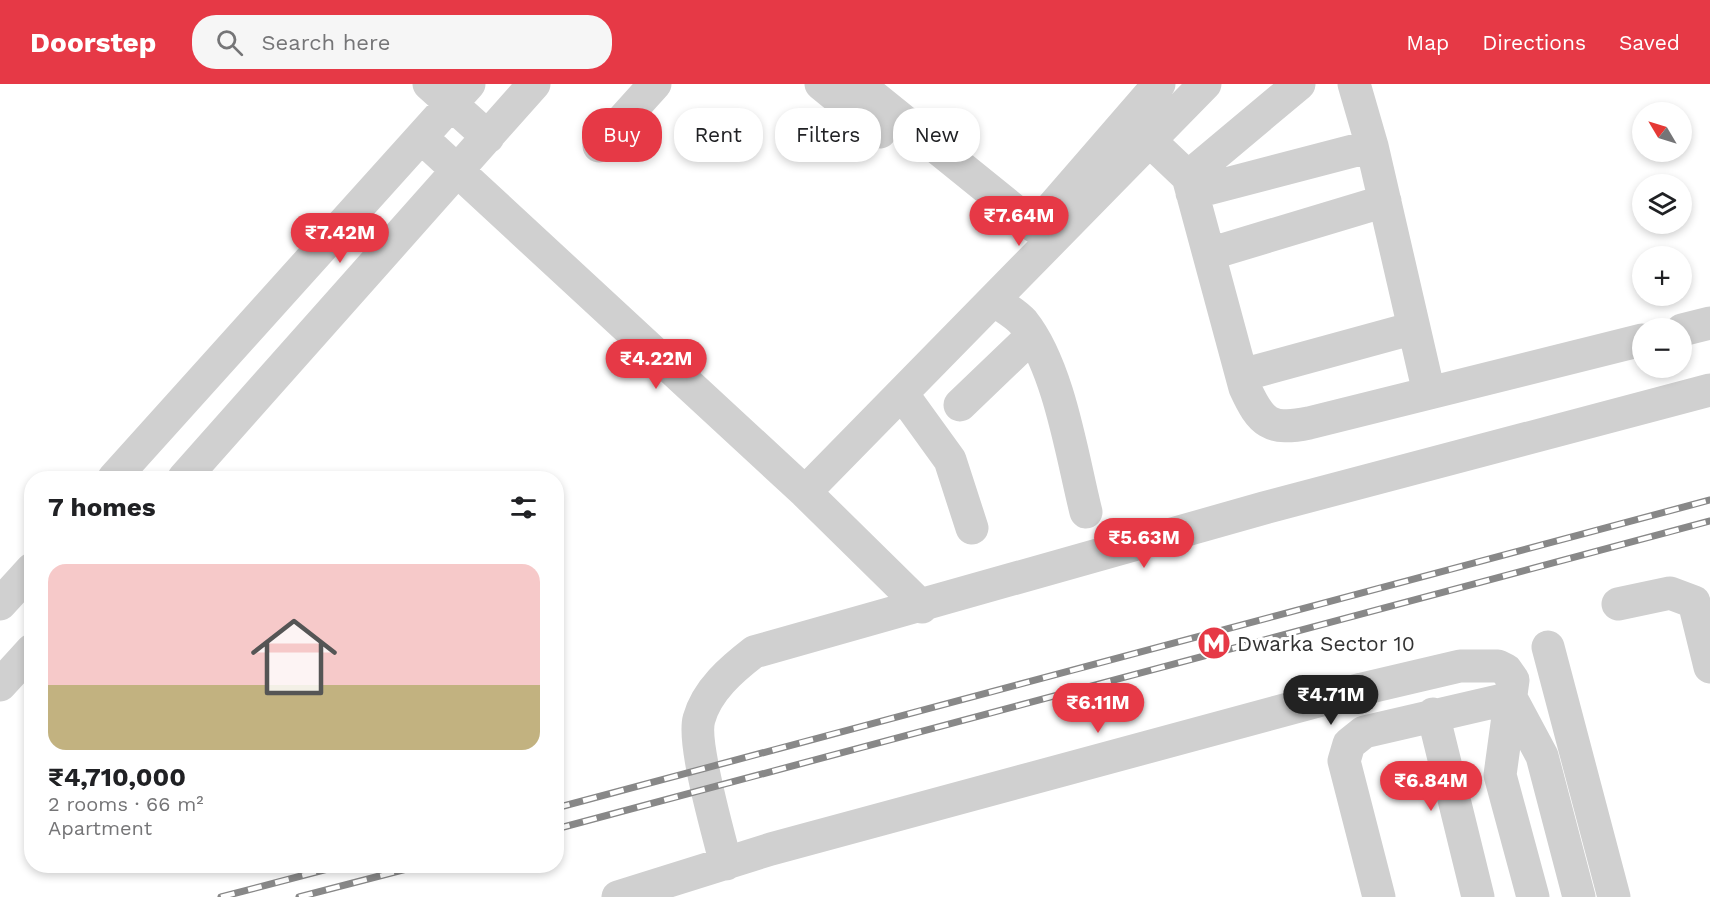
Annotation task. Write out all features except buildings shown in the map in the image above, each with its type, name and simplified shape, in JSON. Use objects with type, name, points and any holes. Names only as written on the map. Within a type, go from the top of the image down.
[{"type":"street","points":[[190,471],[534,84]]},
{"type":"street","points":[[633,108],[655,84]]},
{"type":"street","points":[[821,84],[1002,230]]},
{"type":"street","points":[[858,84],[1035,227],[1159,84]]},
{"type":"street","points":[[1205,84],[1175,168],[1209,254],[1242,375],[1253,405],[1267,423],[1277,427],[1309,423],[1632,342]]},
{"type":"street","points":[[805,492],[994,300],[1175,168],[1299,84]]},
{"type":"street","points":[[1354,84],[1372,146],[1429,393]]},
{"type":"street","points":[[120,471],[422,138],[450,91],[488,137]]},
{"type":"street","points":[[422,138],[805,492],[922,607]]},
{"type":"street","points":[[1175,168],[1372,146]]},
{"type":"street","points":[[1209,254],[1385,201]]},
{"type":"street","points":[[994,300],[1021,320],[1032,336],[1055,384],[1086,512]]},
{"type":"street","points":[[1692,328],[1710,323]]},
{"type":"street","points":[[1242,375],[1414,328]]},
{"type":"street","points":[[960,405],[1032,336]]},
{"type":"street","points":[[726,864],[698,744],[698,720],[708,699],[731,670],[754,652],[922,607],[1264,507],[1710,390]]},
{"type":"street","points":[[903,395],[950,460],[972,528]]},
{"type":"street","points":[[0,604],[24,578]]},
{"type":"street","points":[[1618,604],[1670,593],[1694,602],[1710,666]]},
{"type":"street","points":[[1548,647],[1614,897]]},
{"type":"street","points":[[0,686],[24,659]]},
{"type":"street","points":[[618,897],[726,864],[1192,734],[1460,666],[1498,666],[1506,670],[1513,680],[1500,775],[1533,897]]},
{"type":"street","points":[[1379,897],[1344,761],[1349,744],[1364,732],[1433,714],[1511,698]]},
{"type":"street","points":[[1511,698],[1542,756],[1579,897]]},
{"type":"street","points":[[1433,714],[1479,897]]},
{"type":"railway","points":[[564,806],[1710,500]]},
{"type":"railway","points":[[564,827],[1710,521]]},
{"type":"railway","points":[[221,897],[312,873]]},
{"type":"railway","points":[[299,897],[391,873]]},
{"type":"place","name":"Dwarka Sector 10","points":[[1214,643]]}]
